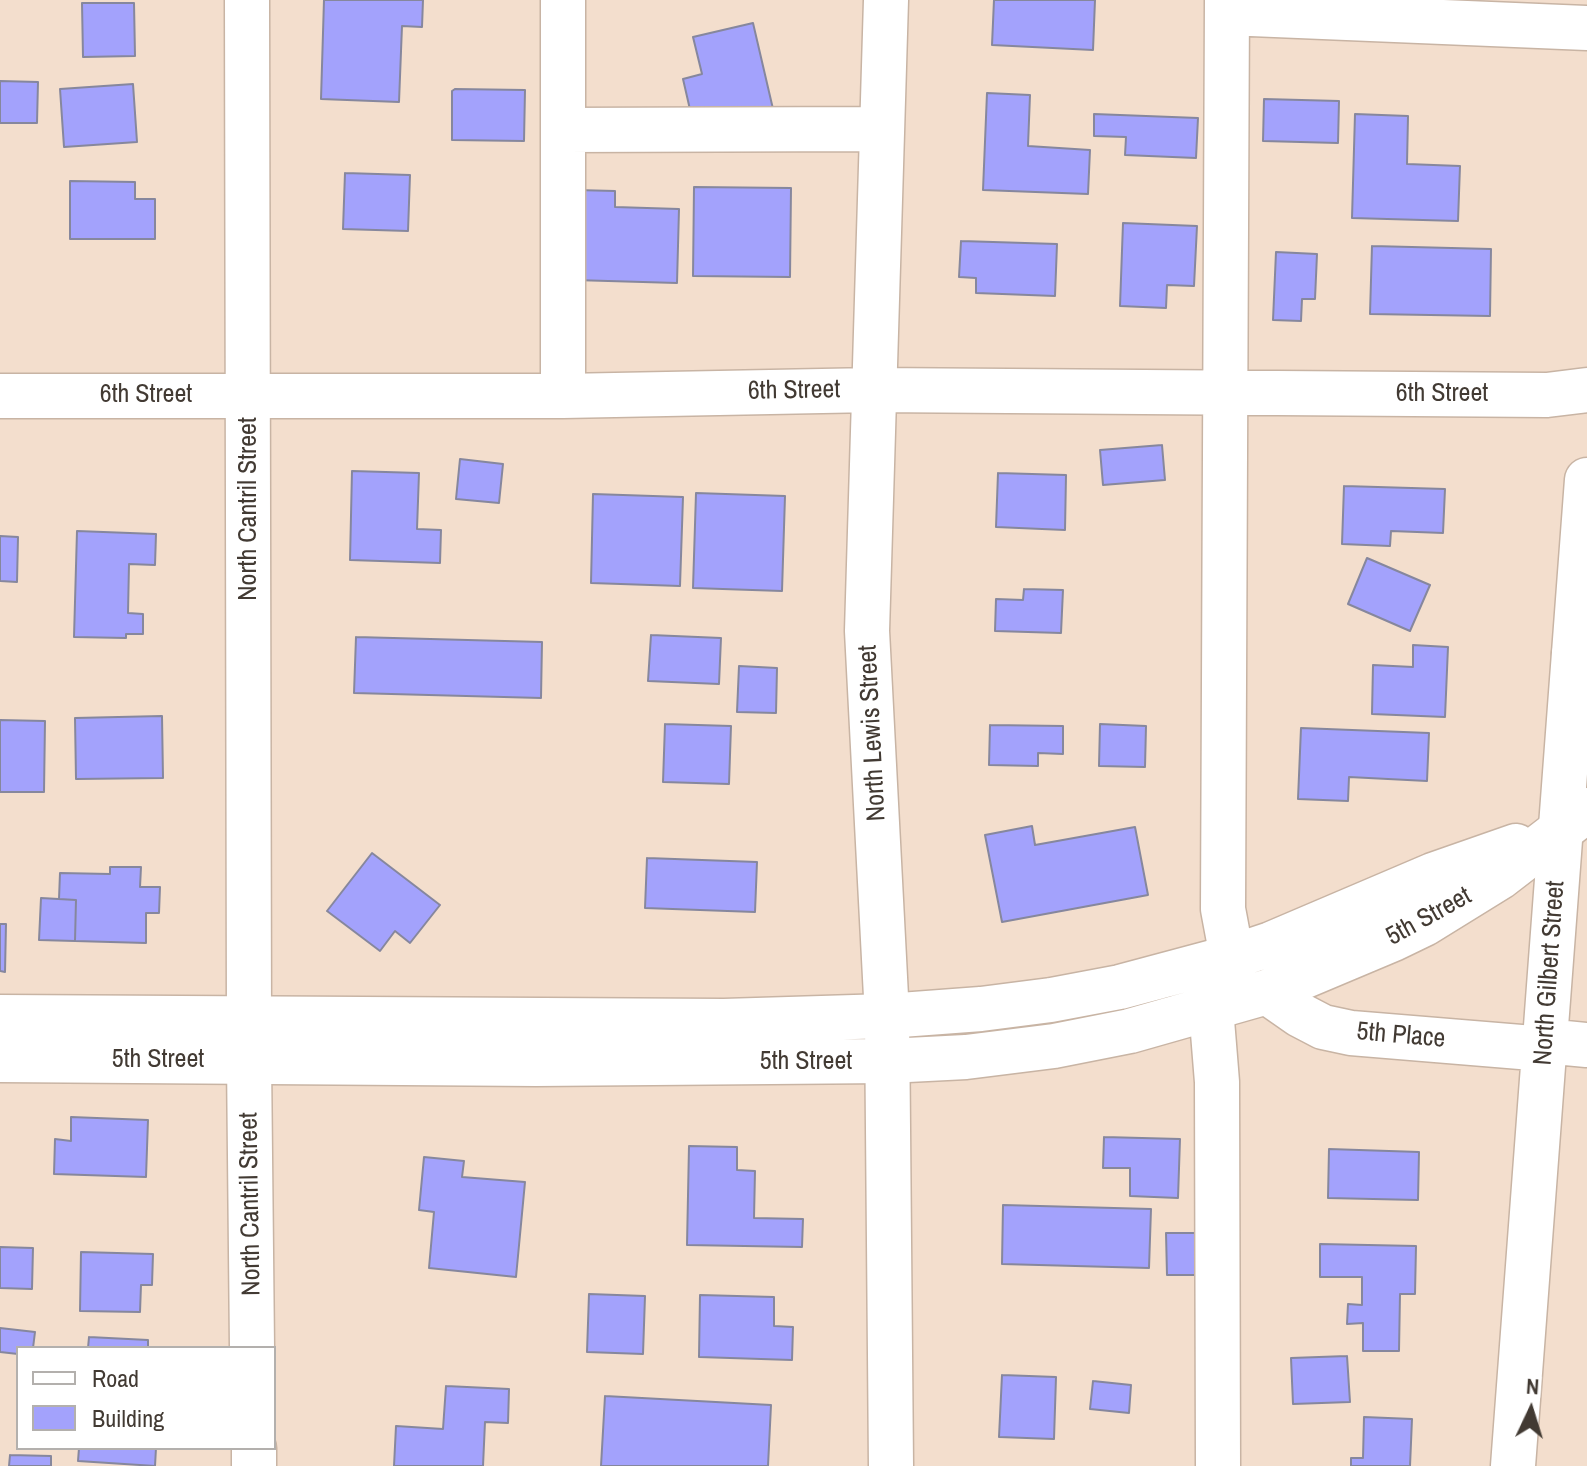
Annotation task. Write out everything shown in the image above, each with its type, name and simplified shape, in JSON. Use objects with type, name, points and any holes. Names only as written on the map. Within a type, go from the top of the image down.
[{"type":"street","name":"North Cantril Street","points":[[247,0],[252,1346]]},
{"type":"street","points":[[563,0],[563,396]]},
{"type":"street","name":"North Lewis Street","points":[[886,0],[867,631],[887,1016],[891,1466]]},
{"type":"street","points":[[1232,957],[1223,909],[1227,6],[1587,28]]},
{"type":"street","points":[[564,130],[881,129]]},
{"type":"street","name":"6th Street","points":[[0,396],[563,396],[874,390],[1547,395],[1587,390]]},
{"type":"street","name":"North Gilbert Street","points":[[1513,1466],[1559,1045],[1574,820],[1587,480]]},
{"type":"street","name":"5th Street","points":[[0,1060],[249,1039],[887,1016],[1051,1000],[1120,987],[1271,944],[1433,875],[1574,820]]},
{"type":"street","name":"5th Street","points":[[0,1017],[536,1064],[888,1061],[966,1057],[1054,1046],[1130,1031],[1267,992],[1424,924],[1500,877],[1574,820]]},
{"type":"street","name":"5th Place","points":[[1267,992],[1323,1027],[1351,1033],[1559,1045]]},
{"type":"street","points":[[1211,1008],[1217,1082],[1218,1466]]},
{"type":"building","points":[[324,0],[423,0],[422,27],[402,26],[399,102],[321,99]]},
{"type":"building","points":[[994,0],[1095,0],[1093,50],[992,45]]},
{"type":"building","points":[[82,3],[134,3],[135,56],[83,57]]},
{"type":"building","points":[[753,23],[773,109],[694,127],[683,79],[702,74],[693,37]]},
{"type":"building","points":[[0,81],[38,82],[37,123],[0,123]]},
{"type":"building","points":[[133,84],[137,142],[64,147],[60,89]]},
{"type":"building","points":[[525,90],[524,141],[452,140],[452,91]]},
{"type":"building","points":[[987,93],[1030,95],[1028,146],[1090,150],[1088,194],[983,190]]},
{"type":"building","points":[[1264,99],[1339,101],[1338,143],[1263,141]]},
{"type":"building","points":[[1094,114],[1198,118],[1196,158],[1125,155],[1126,137],[1094,136]]},
{"type":"building","points":[[1355,114],[1408,116],[1407,164],[1460,166],[1458,221],[1352,218]]},
{"type":"building","points":[[345,173],[410,175],[408,231],[343,229]]},
{"type":"building","points":[[70,181],[135,182],[135,199],[155,199],[155,239],[70,239]]},
{"type":"building","points":[[694,187],[791,188],[790,277],[693,276]]},
{"type":"building","points":[[576,190],[615,191],[615,207],[679,209],[677,283],[574,280]]},
{"type":"building","points":[[1123,223],[1197,226],[1194,286],[1167,285],[1166,308],[1120,306]]},
{"type":"building","points":[[961,241],[1057,244],[1055,296],[976,293],[976,278],[959,277]]},
{"type":"building","points":[[1372,246],[1491,249],[1490,316],[1370,314]]},
{"type":"building","points":[[1276,252],[1317,254],[1315,299],[1302,299],[1301,321],[1273,320]]},
{"type":"building","points":[[1162,445],[1165,480],[1103,485],[1100,450]]},
{"type":"building","points":[[460,459],[503,464],[499,503],[456,499]]},
{"type":"building","points":[[352,471],[419,473],[417,529],[441,530],[440,563],[350,560]]},
{"type":"building","points":[[998,473],[1066,475],[1065,530],[996,527]]},
{"type":"building","points":[[1344,486],[1445,489],[1443,533],[1391,531],[1390,546],[1342,544]]},
{"type":"building","points":[[696,493],[785,496],[782,591],[693,588]]},
{"type":"building","points":[[593,494],[683,497],[680,586],[591,583]]},
{"type":"building","points":[[77,531],[156,534],[155,565],[129,564],[128,613],[143,614],[143,634],[126,634],[126,638],[74,637]]},
{"type":"building","points":[[0,536],[18,537],[17,582],[0,581]]},
{"type":"building","points":[[1367,558],[1430,585],[1410,631],[1348,604]]},
{"type":"building","points":[[1024,589],[1063,590],[1061,633],[995,631],[996,599],[1023,600]]},
{"type":"building","points":[[651,635],[721,638],[719,684],[648,681]]},
{"type":"building","points":[[356,637],[542,642],[541,698],[354,693]]},
{"type":"building","points":[[1413,645],[1448,647],[1445,717],[1372,714],[1373,665],[1413,667]]},
{"type":"building","points":[[739,666],[777,668],[776,713],[737,712]]},
{"type":"building","points":[[162,716],[163,778],[76,779],[75,718]]},
{"type":"building","points":[[0,720],[45,721],[44,792],[0,792]]},
{"type":"building","points":[[665,724],[731,726],[729,784],[663,782]]},
{"type":"building","points":[[1100,724],[1146,726],[1145,767],[1099,766]]},
{"type":"building","points":[[990,725],[1063,726],[1063,754],[1038,753],[1038,766],[989,765]]},
{"type":"building","points":[[1301,728],[1429,733],[1427,781],[1349,777],[1348,801],[1298,799]]},
{"type":"building","points":[[1032,826],[1035,845],[1135,827],[1148,895],[1002,922],[985,835]]},
{"type":"building","points":[[372,853],[440,905],[410,943],[395,931],[380,951],[327,911]]},
{"type":"building","points":[[647,858],[757,862],[755,912],[645,908]]},
{"type":"building","points":[[110,867],[141,867],[140,887],[160,887],[159,913],[146,913],[146,943],[75,941],[76,900],[59,899],[60,873],[110,874]]},
{"type":"building","points":[[41,898],[76,900],[75,941],[39,940]]},
{"type":"building","points":[[0,924],[6,924],[5,972],[0,971]]},
{"type":"building","points":[[71,1117],[148,1120],[146,1177],[54,1174],[55,1139],[71,1141]]},
{"type":"building","points":[[1104,1137],[1180,1139],[1178,1198],[1130,1196],[1130,1168],[1103,1168]]},
{"type":"building","points":[[689,1146],[737,1147],[737,1170],[755,1171],[754,1218],[803,1219],[802,1247],[687,1245]]},
{"type":"building","points":[[1329,1149],[1419,1152],[1418,1200],[1328,1198]]},
{"type":"building","points":[[424,1157],[464,1161],[462,1177],[525,1182],[516,1277],[429,1268],[434,1212],[419,1210]]},
{"type":"building","points":[[1003,1205],[1151,1209],[1149,1268],[1002,1264]]},
{"type":"building","points":[[1166,1233],[1199,1233],[1200,1275],[1167,1275]]},
{"type":"building","points":[[1320,1244],[1416,1246],[1415,1294],[1400,1294],[1399,1351],[1363,1351],[1363,1323],[1347,1324],[1348,1304],[1362,1305],[1362,1277],[1320,1277]]},
{"type":"building","points":[[0,1247],[33,1248],[32,1289],[0,1288]]},
{"type":"building","points":[[81,1252],[153,1254],[152,1285],[141,1285],[140,1312],[80,1311]]},
{"type":"building","points":[[589,1294],[645,1296],[643,1354],[587,1352]]},
{"type":"building","points":[[700,1295],[774,1297],[774,1326],[793,1327],[792,1360],[699,1357]]},
{"type":"building","points":[[0,1328],[35,1332],[33,1346],[16,1346],[16,1354],[0,1352]]},
{"type":"building","points":[[89,1337],[148,1340],[148,1346],[88,1346]]},
{"type":"building","points":[[1347,1356],[1350,1402],[1293,1404],[1291,1358]]},
{"type":"building","points":[[1002,1375],[1056,1377],[1054,1439],[999,1437]]},
{"type":"building","points":[[1093,1381],[1131,1385],[1129,1413],[1090,1409]]},
{"type":"building","points":[[446,1386],[509,1389],[508,1423],[485,1422],[483,1466],[394,1466],[396,1426],[443,1429]]},
{"type":"building","points":[[605,1396],[771,1405],[768,1466],[601,1466]]},
{"type":"building","points":[[1364,1417],[1412,1419],[1410,1466],[1351,1466],[1351,1458],[1363,1458]]},
{"type":"building","points":[[79,1450],[156,1450],[155,1466],[78,1461]]},
{"type":"building","points":[[10,1455],[51,1456],[51,1466],[9,1466]]}]
